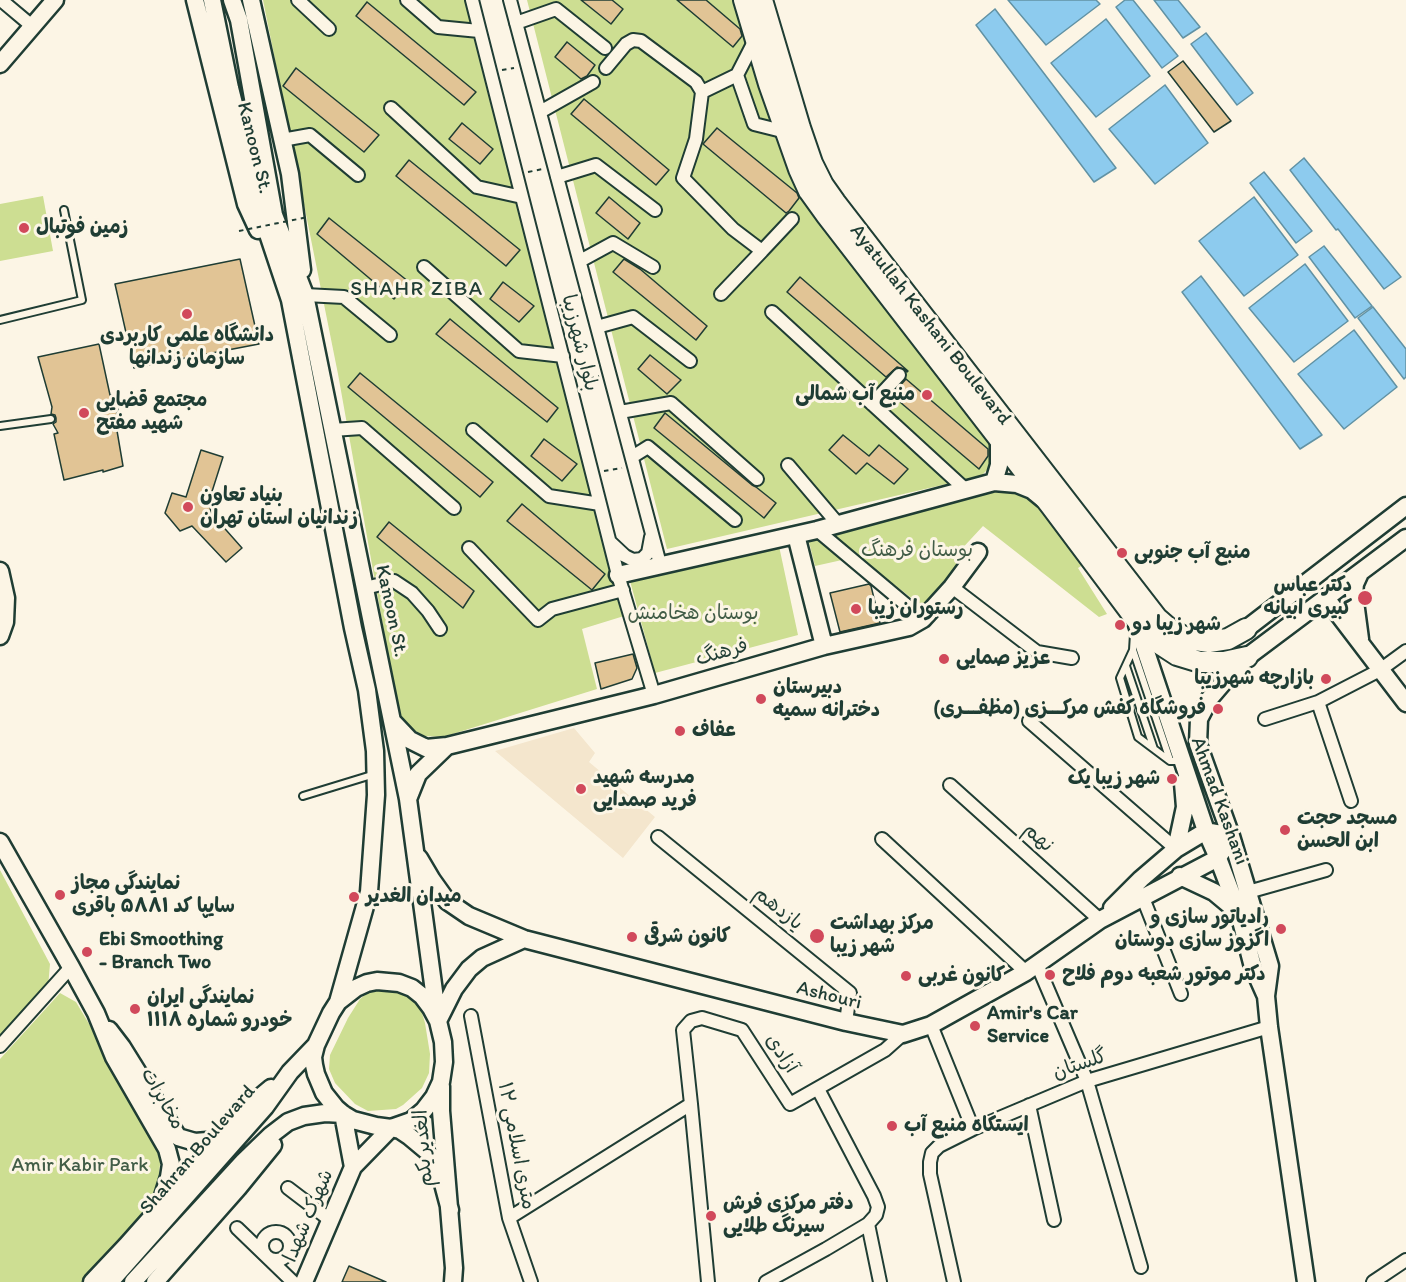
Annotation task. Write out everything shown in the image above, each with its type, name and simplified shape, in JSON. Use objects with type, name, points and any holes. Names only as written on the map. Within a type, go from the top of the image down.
[{"type":"main road","points":[[0,64],[55,0]]},
{"type":"main road","name":"Kanoon St.","points":[[195,0],[246,204],[297,298],[353,628],[364,676],[375,751],[376,795],[369,892],[338,1002]]},
{"type":"main road","points":[[212,0],[230,88],[268,215]]},
{"type":"main road","points":[[232,0],[239,20],[268,215]]},
{"type":"main road","points":[[251,0],[290,174],[297,298]]},
{"type":"main road","name":"Ayatullah Kashani Boulevard","points":[[744,0],[769,84],[809,191],[1135,618],[1157,642],[1177,655],[1200,662],[1224,662],[1247,657]]},
{"type":"main road","name":"Ayatullah Kashani Boulevard","points":[[762,0],[800,128],[812,163],[823,185],[1157,618],[1172,631],[1189,639],[1209,642],[1228,639],[1246,629]]},
{"type":"main road","name":"Kanoon St.","points":[[268,215],[297,298],[332,430],[408,799],[438,1021]]},
{"type":"main road","points":[[994,482],[999,465],[999,440]]},
{"type":"main road","points":[[621,582],[660,564],[817,530],[994,482],[1017,484],[1032,490],[1051,506]]},
{"type":"main road","points":[[1246,629],[1406,506]]},
{"type":"main road","points":[[796,535],[824,646]]},
{"type":"main road","name":"Ahmad Kashani","points":[[1306,1282],[1269,1027],[1266,996],[1270,966],[1232,836],[1198,744],[1199,719],[1210,698],[1247,657],[1406,538]]},
{"type":"main road","name":"فرهنگ","points":[[447,746],[654,694],[824,646],[909,627],[923,619],[952,587],[978,552]]},
{"type":"main road","points":[[0,570],[5,622],[0,636]]},
{"type":"main road","points":[[1360,573],[1354,594],[1360,643]]},
{"type":"main road","points":[[1326,598],[1406,703]]},
{"type":"main road","name":"Ahmad Kashani","points":[[1135,618],[1176,761],[1218,858],[1239,914],[1253,967],[1266,996]]},
{"type":"main road","points":[[353,628],[357,633],[367,635],[372,625]]},
{"type":"main road","points":[[364,676],[364,670],[371,664],[377,666],[382,672]]},
{"type":"main road","points":[[392,721],[410,740],[426,747],[447,746]]},
{"type":"main road","points":[[408,799],[418,774],[447,746]]},
{"type":"main road","points":[[1176,761],[1185,807],[1176,849]]},
{"type":"main road","points":[[1206,831],[1232,836],[1218,858],[1100,920],[1141,879],[1176,849],[1206,831]]},
{"type":"main road","name":"مخابرات","points":[[0,842],[71,967],[96,1013],[114,1057],[167,1149],[171,1164],[159,1209]]},
{"type":"main road","name":"Ashouri","points":[[415,852],[447,901],[469,916],[524,939],[846,1022],[903,1034],[931,1025],[1031,968],[1100,920]]},
{"type":"main road","points":[[1180,876],[1214,892],[1239,914]]},
{"type":"main road","points":[[438,1021],[454,989],[469,969],[482,958],[524,939]]},
{"type":"main road","points":[[353,1167],[391,1128],[418,1116],[434,1097],[441,1082],[444,1062],[443,1042],[438,1021],[422,996],[399,982],[367,983],[356,988],[338,1002],[316,1045],[314,1065],[320,1084],[330,1101],[343,1114],[353,1120],[376,1126],[391,1128],[400,1130],[427,1151],[434,1161],[450,1210],[453,1282]]},
{"type":"main road","name":"مخابرات","points":[[96,1013],[123,1047],[178,1137],[195,1142],[219,1140]]},
{"type":"main road","name":"Shahran Boulevard","points":[[110,1282],[265,1107],[290,1072],[316,1045]]},
{"type":"main road","points":[[92,1282],[253,1103],[290,1072]]},
{"type":"main road","name":"الغدیر یکم","points":[[441,1082],[441,1111],[450,1210]]},
{"type":"main road","name":"Shahran Boulevard","points":[[133,1282],[244,1161],[271,1135],[288,1122],[304,1116],[325,1113],[343,1114]]},
{"type":"main road","points":[[343,1114],[353,1167]]},
{"type":"main road","points":[[155,1282],[280,1137],[304,1116]]},
{"type":"main road","name":"شهرک شهدا","points":[[304,1282],[353,1167]]},
{"type":"street","points":[[1,0],[32,26]]},
{"type":"street","points":[[298,0],[329,29]]},
{"type":"street","points":[[407,0],[438,27],[479,31]]},
{"type":"street","name":"بلوار شهرزیبا","points":[[472,0],[609,541],[654,694]]},
{"type":"street","name":"بلوار شهرزیبا","points":[[510,0],[660,564]]},
{"type":"street","points":[[516,23],[556,9],[605,48]]},
{"type":"street","points":[[702,92],[737,75],[756,38]]},
{"type":"street","points":[[606,68],[626,44],[633,40],[641,41],[696,82],[702,92],[696,139],[684,178],[733,229],[762,251]]},
{"type":"street","points":[[737,75],[754,124],[786,132]]},
{"type":"street","points":[[540,112],[593,82]]},
{"type":"street","points":[[391,108],[477,187],[522,197]]},
{"type":"street","points":[[282,140],[310,135],[358,175]]},
{"type":"street","points":[[556,172],[596,165],[655,210]]},
{"type":"street","points":[[721,294],[792,219]]},
{"type":"street","points":[[580,261],[613,243],[653,267]]},
{"type":"street","points":[[424,267],[519,351],[562,356]]},
{"type":"street","points":[[297,298],[344,297],[390,335]]},
{"type":"street","points":[[772,312],[966,490]]},
{"type":"street","points":[[597,327],[633,317],[690,361]]},
{"type":"street","points":[[872,404],[899,375]]},
{"type":"street","points":[[620,412],[671,403],[757,479]]},
{"type":"street","points":[[332,430],[362,429],[454,508]]},
{"type":"street","points":[[472,430],[549,496],[600,504]]},
{"type":"street","points":[[633,461],[648,447],[735,520]]},
{"type":"street","points":[[788,465],[838,524]]},
{"type":"street","points":[[817,530],[923,619]]},
{"type":"street","points":[[609,541],[625,556],[633,560],[642,559],[648,553],[651,544],[651,531]]},
{"type":"street","points":[[469,548],[538,620],[552,609],[621,582]]},
{"type":"street","points":[[365,588],[394,581],[412,593],[440,628]]},
{"type":"street","points":[[952,587],[1037,652],[1072,658]]},
{"type":"street","points":[[1265,719],[1317,702],[1380,670],[1406,651]]},
{"type":"street","points":[[1317,702],[1351,801]]},
{"type":"street","points":[[1029,721],[1176,849]]},
{"type":"street","name":"نهم","points":[[950,785],[1100,920]]},
{"type":"street","name":"یازدهم","points":[[658,837],[850,993],[846,1022]]},
{"type":"street","points":[[882,839],[1031,968],[1087,1081],[1141,1267]]},
{"type":"street","points":[[1248,892],[1326,870]]},
{"type":"street","points":[[1143,898],[1181,994]]},
{"type":"street","points":[[0,1046],[71,967]]},
{"type":"street","name":"۱۲ متری اسلامی","points":[[471,1016],[509,1218],[531,1282]]},
{"type":"street","name":"آزادی","points":[[708,1282],[683,1030],[691,1021],[702,1018],[742,1030],[790,1104],[885,1050],[903,1034]]},
{"type":"street","points":[[931,1025],[973,1129]]},
{"type":"street","name":"گلستان","points":[[954,1282],[930,1174],[932,1153],[939,1146],[973,1129],[1087,1081],[1269,1027]]},
{"type":"street","points":[[766,1282],[868,1224],[876,1215],[878,1207],[874,1196],[818,1089]]},
{"type":"street","points":[[509,1218],[691,1104]]},
{"type":"street","points":[[1029,1105],[1054,1220]]},
{"type":"street","points":[[288,1188],[330,1220]]},
{"type":"street","points":[[868,1224],[880,1282]]},
{"type":"street","points":[[237,1228],[293,1282]]},
{"type":"street","points":[[1374,1282],[1406,1260]]},
{"type":"lane","points":[[0,320],[82,300],[64,210]]},
{"type":"lane","points":[[0,426],[51,419]]},
{"type":"lane","points":[[1135,618],[1133,650],[1120,678],[1138,737],[1176,761]]},
{"type":"lane","points":[[1133,650],[1176,761]]},
{"type":"lane","points":[[1126,665],[1154,749]]},
{"type":"lane","points":[[303,796],[376,774]]},
{"type":"path","points":[[490,73],[527,64]]},
{"type":"path","points":[[516,175],[556,172]]},
{"type":"path","points":[[239,231],[308,217]]},
{"type":"path","points":[[569,384],[609,373]]},
{"type":"path","points":[[592,473],[633,461]]},
{"type":"shaded area","name":"مدرسه شهید فرید صمدایی","points":[[574,728],[595,753],[589,762],[655,817],[623,858],[495,751]]},
{"type":"green space","points":[[263,0],[466,0],[522,197],[624,616],[582,629],[597,689],[443,737],[423,736],[406,725],[399,716],[338,374]]},
{"type":"green space","points":[[527,0],[736,0],[783,153],[806,201],[992,442],[989,468],[981,476],[667,549]]},
{"type":"green space","name":"زمین فوتبال","points":[[43,196],[53,251],[0,261],[0,204]]},
{"type":"green space","name":"بوستان فرهنگ","points":[[999,489],[1034,499],[1086,563],[1078,568],[1107,614],[1099,617],[983,526],[957,554],[964,560],[924,608],[835,538],[837,531]]},
{"type":"green space","points":[[817,539],[842,560],[815,566],[809,542]]},
{"type":"green space","name":"بوستان هخامنش","points":[[779,546],[798,635],[655,673],[630,581]]},
{"type":"green space","points":[[0,870],[50,964],[48,987],[0,1040]]},
{"type":"green space","points":[[384,988],[404,993],[420,1006],[430,1054],[429,1073],[422,1088],[403,1105],[396,1109],[368,1111],[355,1104],[335,1083],[329,1069],[330,1055],[360,999],[372,989]]},
{"type":"green space","name":"Amir Kabir Park","points":[[60,993],[76,1002],[162,1146],[156,1201],[86,1282],[0,1282],[0,1059]]},
{"type":"water","points":[[1008,0],[1096,0],[1100,4],[1046,45]]},
{"type":"water","points":[[1125,0],[1133,0],[1178,56],[1162,68],[1116,7]]},
{"type":"water","points":[[1154,0],[1178,0],[1200,27],[1183,38]]},
{"type":"water","points":[[995,9],[1116,168],[1094,182],[976,25]]},
{"type":"water","points":[[1106,19],[1150,76],[1096,117],[1051,63]]},
{"type":"water","points":[[1206,33],[1253,93],[1237,105],[1191,44]]},
{"type":"water","points":[[1165,85],[1208,143],[1155,184],[1109,129]]},
{"type":"water","points":[[1304,158],[1401,277],[1384,289],[1290,170]]},
{"type":"water","points":[[1264,172],[1312,231],[1296,243],[1250,183]]},
{"type":"water","points":[[1254,197],[1298,255],[1244,296],[1199,241]]},
{"type":"water","points":[[1324,246],[1372,306],[1355,318],[1309,257]]},
{"type":"water","points":[[1305,264],[1348,321],[1294,362],[1249,308]]},
{"type":"water","points":[[1201,276],[1322,435],[1300,449],[1182,292]]},
{"type":"water","points":[[1373,307],[1406,349],[1406,377],[1404,379],[1358,318]]},
{"type":"water","points":[[1354,330],[1397,387],[1344,429],[1298,374]]},
{"type":"building","points":[[581,0],[612,0],[623,9],[611,24]]},
{"type":"building","points":[[677,0],[706,0],[740,29],[742,36],[733,47]]},
{"type":"building","points":[[367,2],[476,92],[464,105],[356,16]]},
{"type":"building","points":[[567,42],[595,65],[587,76],[581,79],[555,57]]},
{"type":"building","points":[[1183,61],[1231,121],[1214,132],[1168,72]]},
{"type":"building","points":[[296,68],[379,135],[364,152],[283,86]]},
{"type":"building","points":[[584,99],[669,170],[656,185],[571,114]]},
{"type":"building","points":[[462,123],[493,149],[480,164],[449,139]]},
{"type":"building","points":[[717,128],[797,193],[799,198],[789,211],[786,213],[703,144]]},
{"type":"building","points":[[409,160],[520,250],[506,266],[396,176]]},
{"type":"building","points":[[609,197],[640,223],[628,239],[596,213]]},
{"type":"building","points":[[329,218],[409,282],[394,299],[317,234]]},
{"type":"building","name":"دانشگاه علمی کاربردی سازمان زندانها","points":[[240,259],[259,344],[134,368],[115,284]]},
{"type":"building","points":[[624,259],[640,269],[707,326],[696,340],[613,272]]},
{"type":"building","points":[[800,277],[908,371],[897,367],[886,377],[787,292]]},
{"type":"building","points":[[503,282],[534,306],[519,322],[490,299]]},
{"type":"building","points":[[450,319],[558,408],[547,422],[436,334]]},
{"type":"building","name":"مجتمع قضایی شهید مفتح","points":[[99,344],[110,395],[119,406],[115,419],[123,466],[64,480],[54,434],[58,433],[53,424],[56,418],[51,414],[52,407],[38,357]]},
{"type":"building","points":[[650,355],[681,380],[667,394],[638,369]]},
{"type":"building","points":[[360,373],[493,482],[480,497],[348,387]]},
{"type":"building","points":[[906,379],[988,449],[988,456],[979,469],[894,397]]},
{"type":"building","points":[[665,413],[776,503],[764,518],[654,428]]},
{"type":"building","points":[[843,435],[869,456],[879,445],[908,469],[894,484],[867,463],[856,474],[829,450]]},
{"type":"building","points":[[544,439],[577,464],[562,481],[531,456]]},
{"type":"building","name":"بنیاد تعاون زندانیان استان تهران","points":[[201,450],[223,457],[209,501],[211,513],[242,548],[226,562],[192,526],[180,531],[165,513],[172,493],[186,497]]},
{"type":"building","points":[[522,504],[605,574],[592,590],[507,521]]},
{"type":"building","points":[[389,522],[474,591],[463,608],[377,537]]},
{"type":"building","name":"رستوران زیبا","points":[[869,584],[880,623],[840,632],[830,593]]},
{"type":"building","points":[[633,654],[637,668],[632,679],[601,689],[595,663]]},
{"type":"building","points":[[349,1266],[386,1282],[342,1282]]},
{"type":"place","name":"زمین فوتبال","points":[[24,228]]},
{"type":"place","name":"دانشگاه علمی کاربردی سازمان زندانها","points":[[187,314]]},
{"type":"place","name":"منبع آب شمالی","points":[[927,395]]},
{"type":"place","name":"مجتمع قضایی شهید مفتح","points":[[84,413]]},
{"type":"place","name":"بنیاد تعاون زندانیان استان تهران","points":[[188,507]]},
{"type":"place","name":"منبع آب جنوبی","points":[[1122,553]]},
{"type":"place","name":"دکتر عباس کبیری ابیانه","points":[[1365,598]]},
{"type":"place","name":"رستوران زیبا","points":[[856,609]]},
{"type":"place","name":"شهر زیبا دو","points":[[1120,625]]},
{"type":"place","name":"عزیز صمایی","points":[[944,659]]},
{"type":"place","name":"بازارچه شهرزیبا","points":[[1326,679]]},
{"type":"place","name":"دبیرستان دخترانه سمیه","points":[[761,699]]},
{"type":"place","name":"فروشگاه کفش مرکـــزی (مظفـــری)","points":[[1218,709]]},
{"type":"place","name":"عفاف","points":[[680,731]]},
{"type":"place","name":"شهر زیبا یک","points":[[1172,779]]},
{"type":"place","name":"مدرسه شهید فرید صمدایی","points":[[581,789]]},
{"type":"place","name":"مسجد حجت ابن الحسن","points":[[1285,830]]},
{"type":"place","name":"نمایندگی مجاز سایپا کد ۵۸۸۱ باقری","points":[[60,895]]},
{"type":"place","name":"میدان الغدیر","points":[[354,897]]},
{"type":"place","name":"رادیاتور سازی و اگزوز سازی دوستان","points":[[1281,929]]},
{"type":"place","name":"مرکز بهداشت شهر زیبا","points":[[817,936]]},
{"type":"place","name":"کانون شرقی","points":[[632,937]]},
{"type":"place","name":"Ebi Smoothing - Branch Two","points":[[87,952]]},
{"type":"place","name":"دکتر موتور شعبه دوم فلاح","points":[[1050,975]]},
{"type":"place","name":"کانون غربی","points":[[906,976]]},
{"type":"place","name":"نمایندگی ایران خودرو شماره ۱۱۱۸","points":[[135,1009]]},
{"type":"place","name":"Amir's Car Service","points":[[975,1026]]},
{"type":"place","name":"ایستگاه منبع آب","points":[[892,1126]]},
{"type":"place","name":"دفتر مرکزی فرش سیرنگ طلایی","points":[[711,1216]]},
{"type":"district","name":"SHAHR ZIBA","points":[[417,290]]}]
